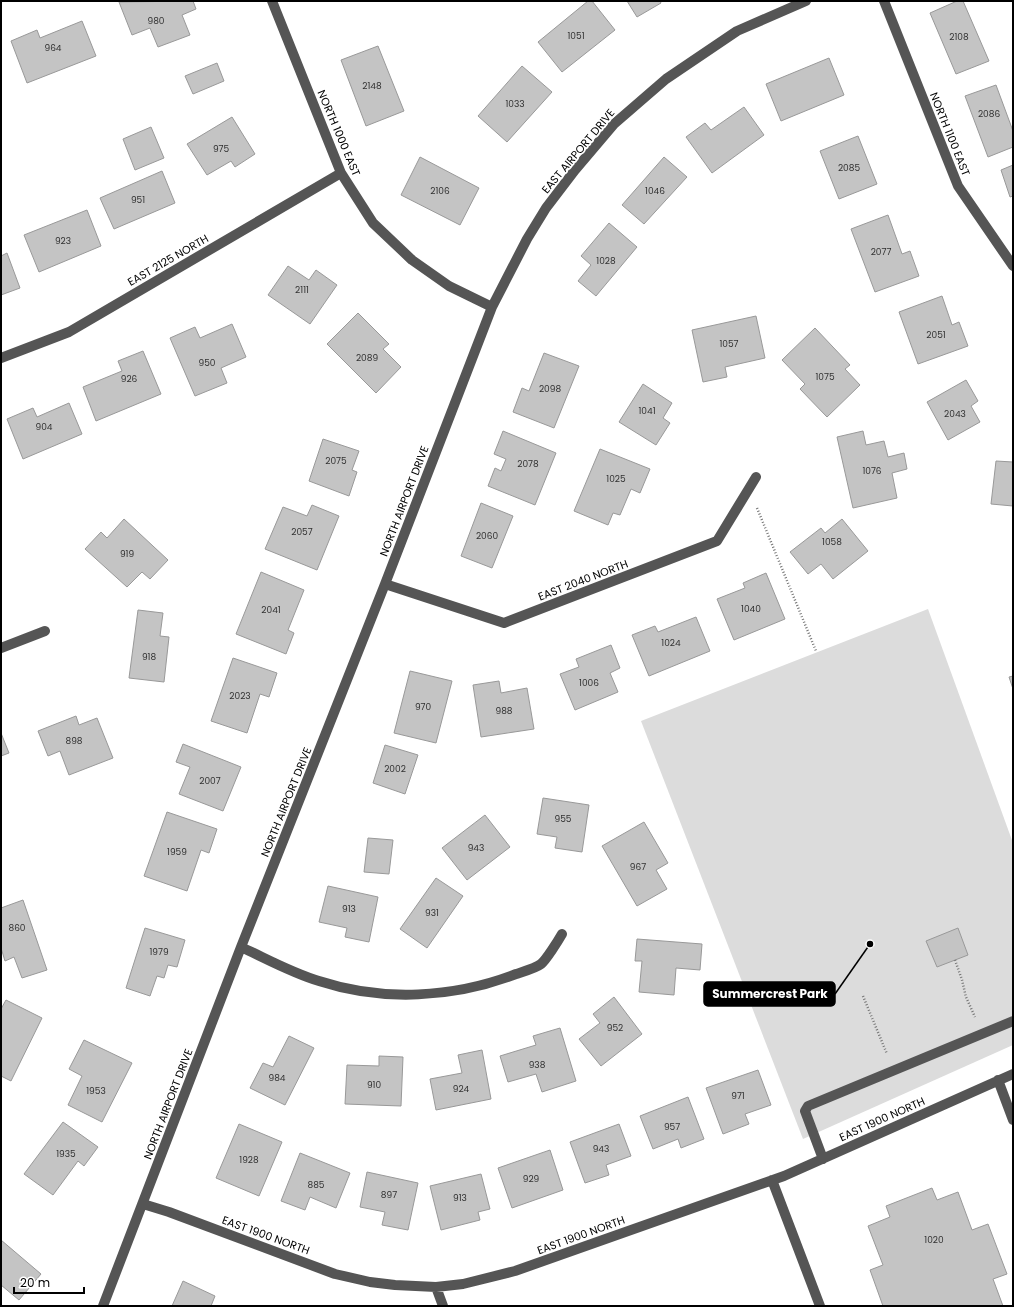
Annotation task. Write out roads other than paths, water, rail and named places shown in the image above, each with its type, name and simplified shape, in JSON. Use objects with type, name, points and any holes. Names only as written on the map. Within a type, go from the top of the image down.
[{"type":"street","name":"NORTH 1000 EAST","points":[[272,1],[341,173],[373,224],[412,260],[449,286],[492,307]]},
{"type":"street","name":"EAST AIRPORT DRIVE","points":[[492,307],[526,239],[546,208],[575,170],[614,124],[666,79],[737,31],[806,1]]},
{"type":"street","name":"NORTH 1100 EAST","points":[[884,1],[958,186],[1013,266]]},
{"type":"street","name":"EAST 2125 NORTH","points":[[1,358],[69,332],[341,173]]},
{"type":"street","name":"NORTH AIRPORT DRIVE","points":[[103,1306],[241,947],[385,584],[492,307]]},
{"type":"street","name":"EAST 2040 NORTH","points":[[385,584],[504,623],[717,541],[756,477]]},
{"type":"street","points":[[1,648],[45,631]]},
{"type":"street","points":[[241,947],[271,960],[292,972],[320,982],[357,991],[397,995],[434,994],[496,982],[541,965],[562,934]]},
{"type":"street","points":[[823,1158],[805,1111],[808,1106],[1013,1021]]},
{"type":"street","name":"EAST 1900 NORTH","points":[[143,1204],[169,1212],[335,1274],[370,1282],[395,1285],[436,1287],[463,1284],[515,1271],[772,1180],[1013,1074]]},
{"type":"street","points":[[998,1080],[1013,1120]]},
{"type":"street","points":[[772,1180],[820,1306]]},
{"type":"street","points":[[436,1287],[443,1306]]},
{"type":"place","name":"Summercrest Park","points":[[870,944]]}]
